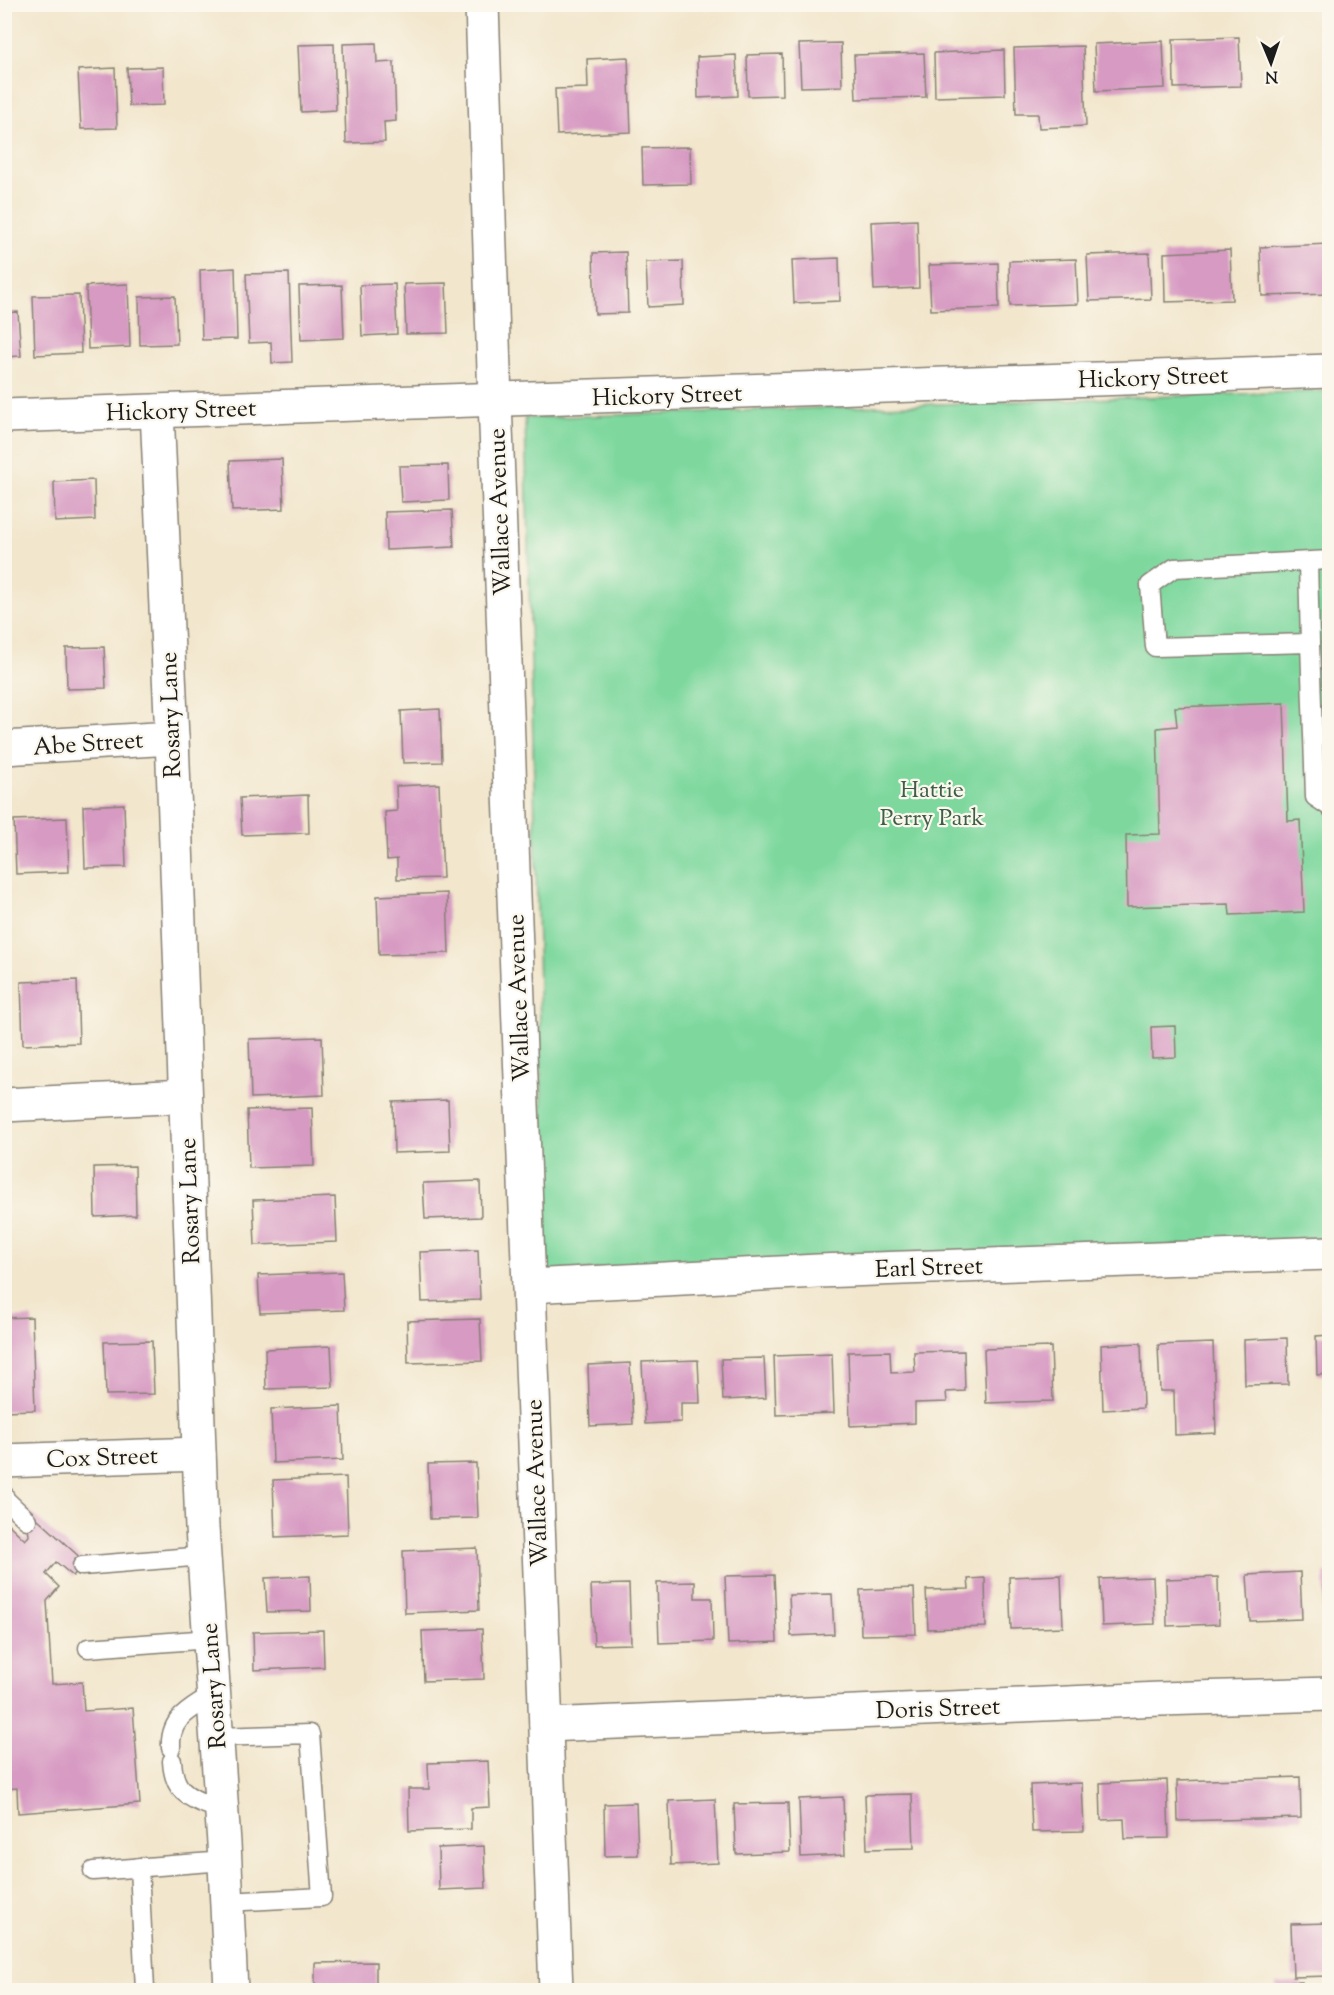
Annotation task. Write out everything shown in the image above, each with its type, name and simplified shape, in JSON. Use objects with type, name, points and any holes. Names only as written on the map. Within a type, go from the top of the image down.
[{"type":"street","name":"Wallace Avenue","points":[[482,4],[556,1990]]},
{"type":"street","name":"Hickory Street","points":[[4,416],[1329,371]]},
{"type":"street","name":"Rosary Lane","points":[[157,411],[172,738],[199,1454],[231,1990]]},
{"type":"street","name":"Abe Street","points":[[4,748],[172,738]]},
{"type":"street","points":[[4,1105],[185,1096]]},
{"type":"street","name":"Earl Street","points":[[528,1286],[818,1271],[1329,1253]]},
{"type":"street","name":"Cox Street","points":[[4,1461],[199,1454]]},
{"type":"street","name":"Doris Street","points":[[546,1725],[1329,1694]]},
{"type":"lane","points":[[1310,643],[1155,647],[1150,585],[1174,568],[1329,560]]},
{"type":"lane","points":[[1308,562],[1315,797],[1329,807]]},
{"type":"lane","points":[[5,1497],[27,1520]]},
{"type":"lane","points":[[82,1566],[204,1556]]},
{"type":"lane","points":[[88,1648],[210,1639]]},
{"type":"lane","points":[[214,1694],[177,1720],[171,1736],[173,1772],[177,1786],[190,1797],[222,1811]]},
{"type":"lane","points":[[217,1737],[310,1734],[322,1897],[227,1902]]},
{"type":"lane","points":[[93,1871],[225,1861]]},
{"type":"lane","points":[[139,1867],[146,1990]]},
{"type":"green space","name":"Hattie Perry Park","points":[[1329,391],[1329,1239],[546,1272],[525,418]]},
{"type":"building","points":[[1239,37],[1241,86],[1174,88],[1173,39]]},
{"type":"building","points":[[1163,41],[1165,88],[1096,91],[1094,44]]},
{"type":"building","points":[[376,43],[377,63],[394,62],[396,121],[384,122],[385,142],[346,143],[343,44]]},
{"type":"building","points":[[841,43],[842,86],[801,87],[799,44]]},
{"type":"building","points":[[334,44],[336,110],[301,112],[298,45]]},
{"type":"building","points":[[1083,46],[1086,126],[1039,128],[1038,114],[1016,114],[1014,48]]},
{"type":"building","points":[[1004,50],[1005,95],[935,97],[934,53]]},
{"type":"building","points":[[4,52],[8,52],[10,116],[4,117]]},
{"type":"building","points":[[924,53],[926,97],[856,99],[854,55]]},
{"type":"building","points":[[782,54],[783,95],[748,96],[747,55]]},
{"type":"building","points":[[736,55],[738,96],[698,98],[697,57]]},
{"type":"building","points":[[628,57],[631,132],[557,135],[555,89],[588,88],[587,59]]},
{"type":"building","points":[[163,67],[164,105],[129,106],[127,68]]},
{"type":"building","points":[[115,68],[117,128],[81,129],[78,70]]},
{"type":"building","points":[[690,147],[691,184],[643,185],[642,148]]},
{"type":"building","points":[[917,220],[919,288],[874,290],[871,222]]},
{"type":"building","points":[[1330,244],[1330,294],[1262,296],[1260,247]]},
{"type":"building","points":[[1230,250],[1232,300],[1165,302],[1164,253]]},
{"type":"building","points":[[626,252],[628,313],[595,314],[593,253]]},
{"type":"building","points":[[1149,253],[1151,299],[1089,301],[1087,255]]},
{"type":"building","points":[[839,258],[840,301],[794,303],[792,260]]},
{"type":"building","points":[[1076,259],[1078,304],[1010,306],[1009,261]]},
{"type":"building","points":[[683,261],[684,305],[648,307],[646,262]]},
{"type":"building","points":[[998,263],[999,308],[931,310],[929,265]]},
{"type":"building","points":[[235,268],[237,339],[202,340],[200,270]]},
{"type":"building","points":[[289,273],[292,362],[272,363],[271,342],[249,343],[246,274]]},
{"type":"building","points":[[446,283],[448,333],[406,334],[404,284]]},
{"type":"building","points":[[128,284],[130,347],[88,349],[86,286]]},
{"type":"building","points":[[395,284],[397,334],[362,336],[360,285]]},
{"type":"building","points":[[342,285],[344,338],[301,340],[299,286]]},
{"type":"building","points":[[79,295],[81,353],[35,355],[33,296]]},
{"type":"building","points":[[175,296],[177,344],[140,345],[139,297]]},
{"type":"building","points":[[18,312],[21,356],[4,357],[4,313]]},
{"type":"building","points":[[282,459],[284,509],[232,511],[230,461]]},
{"type":"building","points":[[448,465],[449,500],[401,502],[399,466]]},
{"type":"building","points":[[94,480],[95,520],[55,522],[54,482]]},
{"type":"building","points":[[452,510],[454,547],[386,550],[385,512]]},
{"type":"building","points":[[104,647],[106,688],[67,689],[66,648]]},
{"type":"building","points":[[1284,703],[1288,821],[1300,820],[1304,912],[1230,915],[1229,904],[1127,907],[1126,835],[1160,834],[1157,728],[1177,726],[1175,707]]},
{"type":"building","points":[[440,709],[442,762],[403,763],[401,711]]},
{"type":"building","points":[[439,784],[443,878],[397,879],[397,859],[387,860],[385,812],[397,811],[396,786]]},
{"type":"building","points":[[308,795],[309,833],[242,835],[240,798]]},
{"type":"building","points":[[124,804],[126,867],[85,868],[83,806]]},
{"type":"building","points":[[67,818],[69,872],[16,874],[14,820]]},
{"type":"building","points":[[447,893],[449,953],[379,955],[377,896]]},
{"type":"building","points":[[77,980],[79,1043],[23,1045],[21,982]]},
{"type":"building","points":[[1175,1026],[1176,1057],[1152,1058],[1151,1027]]},
{"type":"building","points":[[322,1037],[324,1095],[251,1098],[249,1039]]},
{"type":"building","points":[[448,1100],[450,1151],[394,1153],[393,1102]]},
{"type":"building","points":[[312,1108],[314,1166],[249,1168],[247,1110]]},
{"type":"building","points":[[135,1166],[136,1215],[95,1217],[94,1167]]},
{"type":"building","points":[[480,1181],[481,1217],[425,1219],[423,1183]]},
{"type":"building","points":[[335,1197],[337,1242],[255,1245],[253,1200]]},
{"type":"building","points":[[478,1250],[480,1300],[422,1302],[420,1252]]},
{"type":"building","points":[[342,1272],[344,1310],[260,1313],[258,1275]]},
{"type":"building","points":[[32,1317],[35,1410],[4,1411],[4,1318]]},
{"type":"building","points":[[480,1319],[482,1361],[408,1363],[407,1321]]},
{"type":"building","points":[[1330,1335],[1330,1374],[1317,1375],[1316,1336]]},
{"type":"building","points":[[1287,1338],[1288,1384],[1245,1385],[1244,1340]]},
{"type":"building","points":[[152,1341],[154,1394],[106,1395],[104,1342]]},
{"type":"building","points":[[1141,1343],[1143,1408],[1103,1410],[1101,1345]]},
{"type":"building","points":[[1213,1343],[1216,1433],[1175,1435],[1174,1391],[1160,1391],[1158,1345]]},
{"type":"building","points":[[331,1346],[333,1387],[266,1389],[265,1349]]},
{"type":"building","points":[[1051,1347],[1053,1401],[986,1403],[984,1349]]},
{"type":"building","points":[[890,1351],[891,1373],[915,1372],[914,1352],[964,1351],[965,1391],[946,1392],[947,1402],[915,1403],[915,1423],[850,1426],[848,1352]]},
{"type":"building","points":[[832,1354],[834,1413],[776,1415],[774,1356]]},
{"type":"building","points":[[764,1358],[766,1398],[723,1400],[721,1359]]},
{"type":"building","points":[[698,1360],[700,1403],[681,1403],[681,1422],[645,1424],[642,1362]]},
{"type":"building","points":[[630,1363],[633,1424],[590,1426],[588,1365]]},
{"type":"building","points":[[341,1406],[343,1460],[273,1463],[271,1409]]},
{"type":"building","points":[[476,1463],[478,1518],[430,1519],[428,1464]]},
{"type":"building","points":[[346,1477],[348,1534],[275,1537],[273,1480]]},
{"type":"building","points":[[26,1508],[85,1562],[73,1576],[56,1562],[46,1574],[59,1587],[47,1601],[52,1684],[82,1682],[84,1711],[133,1708],[140,1804],[18,1813],[17,1788],[4,1789],[4,1520],[25,1540],[29,1536]]},
{"type":"building","points":[[477,1548],[479,1610],[405,1613],[403,1551]]},
{"type":"building","points":[[1300,1572],[1302,1619],[1250,1621],[1247,1575]]},
{"type":"building","points":[[1324,1573],[1330,1573],[1330,1616],[1325,1616]]},
{"type":"building","points":[[774,1575],[777,1642],[728,1644],[725,1576]]},
{"type":"building","points":[[1061,1575],[1063,1627],[1011,1629],[1009,1577]]},
{"type":"building","points":[[310,1576],[311,1611],[267,1612],[265,1578]]},
{"type":"building","points":[[1153,1577],[1155,1624],[1102,1626],[1100,1579]]},
{"type":"building","points":[[1218,1577],[1219,1624],[1167,1626],[1166,1579]]},
{"type":"building","points":[[985,1578],[986,1627],[928,1629],[926,1590],[969,1589],[968,1579]]},
{"type":"building","points":[[695,1582],[695,1598],[712,1598],[713,1641],[659,1643],[657,1583]]},
{"type":"building","points":[[629,1584],[631,1644],[594,1645],[591,1585]]},
{"type":"building","points":[[914,1588],[916,1634],[861,1635],[860,1590]]},
{"type":"building","points":[[832,1594],[834,1634],[791,1636],[789,1595]]},
{"type":"building","points":[[482,1629],[484,1679],[424,1681],[422,1631]]},
{"type":"building","points":[[323,1630],[324,1667],[254,1670],[253,1632]]},
{"type":"building","points":[[488,1761],[490,1807],[471,1808],[471,1829],[409,1831],[408,1789],[429,1789],[428,1763]]},
{"type":"building","points":[[1300,1777],[1301,1818],[1178,1821],[1177,1781]]},
{"type":"building","points":[[1326,1777],[1330,1777],[1330,1810],[1328,1810]]},
{"type":"building","points":[[1167,1780],[1169,1838],[1125,1839],[1124,1819],[1101,1820],[1100,1783]]},
{"type":"building","points":[[1082,1783],[1084,1831],[1032,1832],[1030,1785]]},
{"type":"building","points":[[912,1794],[914,1848],[867,1849],[865,1795]]},
{"type":"building","points":[[843,1797],[845,1855],[801,1857],[799,1799]]},
{"type":"building","points":[[715,1799],[718,1863],[671,1865],[669,1801]]},
{"type":"building","points":[[636,1803],[638,1855],[605,1856],[604,1804]]},
{"type":"building","points":[[788,1803],[790,1852],[736,1854],[734,1804]]},
{"type":"building","points":[[484,1846],[486,1888],[439,1890],[438,1848]]},
{"type":"building","points":[[1330,1923],[1330,1976],[1293,1977],[1291,1924]]},
{"type":"building","points":[[376,1962],[376,1990],[315,1990],[315,1963]]},
{"type":"building","points":[[1302,1982],[1302,1990],[1277,1990],[1277,1983]]}]
